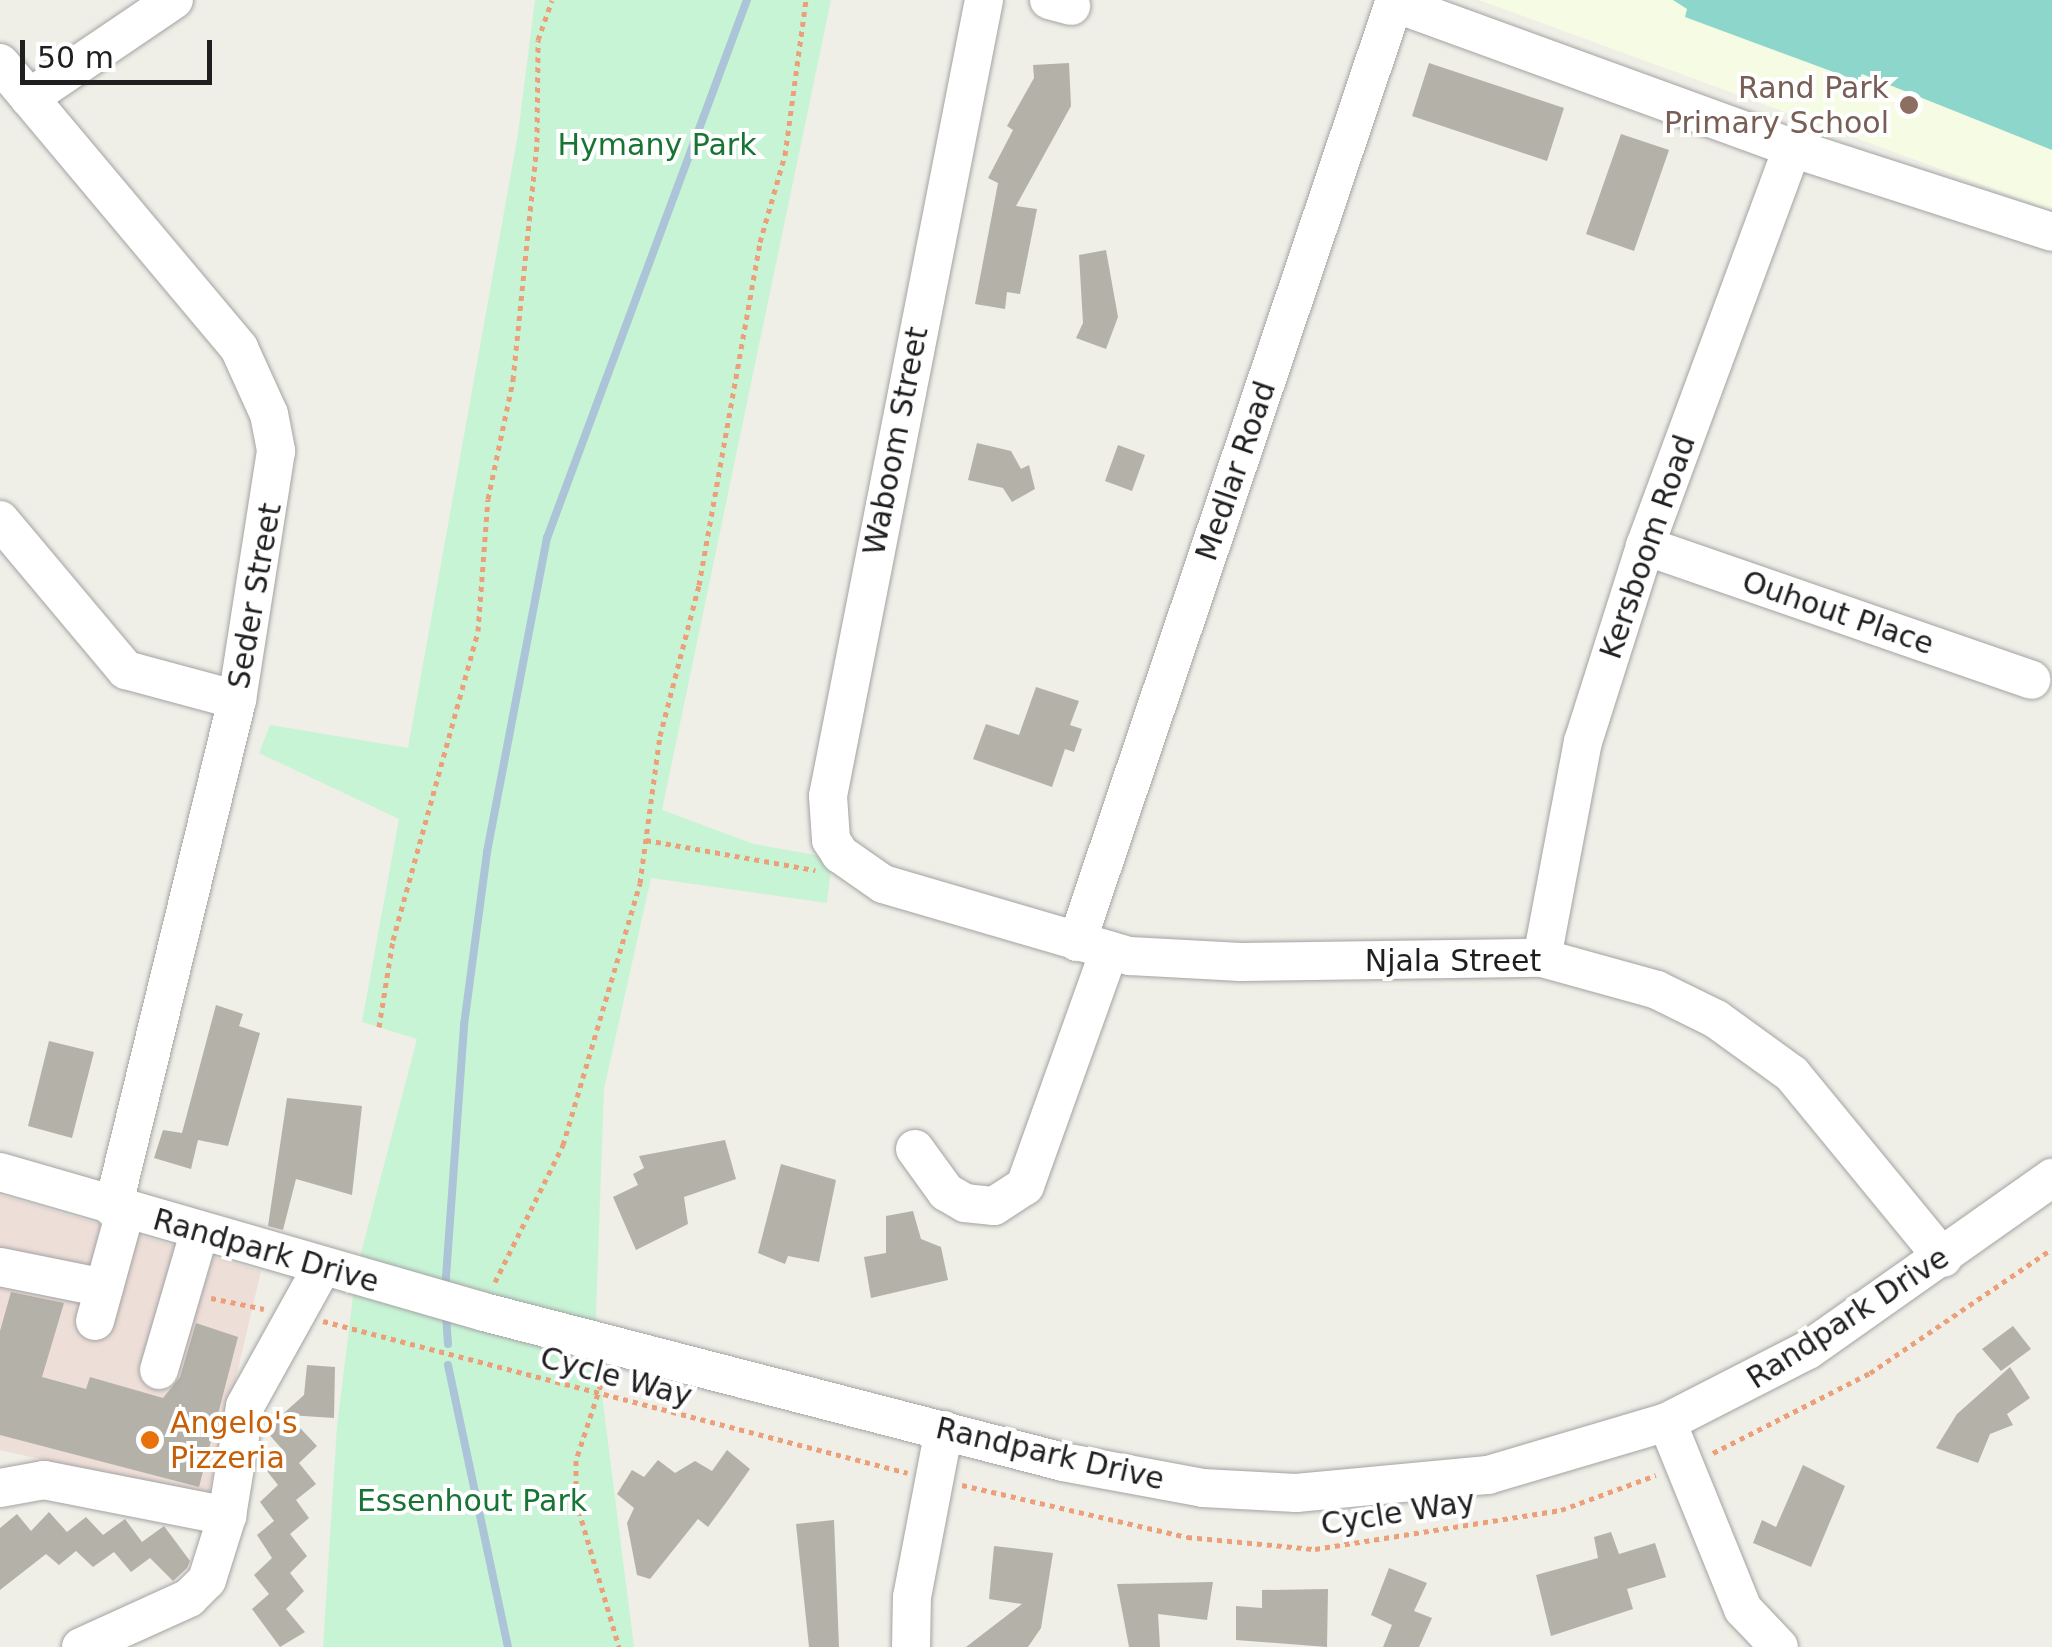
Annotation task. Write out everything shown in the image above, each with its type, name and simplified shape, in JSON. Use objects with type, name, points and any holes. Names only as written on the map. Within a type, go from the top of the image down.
[{"type":"street","points":[[29,98],[174,0]]},
{"type":"street","name":"Waboom Street","points":[[860,873],[830,840],[828,796],[984,0]]},
{"type":"street","points":[[1395,1],[1792,148],[2052,232]]},
{"type":"street","name":"Medlar Road","points":[[915,1149],[946,1192],[964,1203],[994,1206],[1025,1186],[1093,946],[1395,1]]},
{"type":"street","name":"Seder Street","points":[[0,63],[239,348],[269,414],[276,451],[274,496],[237,700],[100,1304],[0,1266]]},
{"type":"street","name":"Kersboom Road","points":[[1542,958],[1584,742],[1645,546],[1792,148]]},
{"type":"street","points":[[0,520],[126,670],[237,700]]},
{"type":"street","name":"Ouhout Place","points":[[1645,546],[2031,680]]},
{"type":"street","name":"Njala Street","points":[[860,873],[1093,946],[1242,962],[1542,958],[1657,990],[1766,1054],[1831,1115],[1943,1258]]},
{"type":"street","name":"Randpark Drive","points":[[0,1172],[119,1210],[473,1309],[1128,1477],[1296,1493],[1488,1475],[1667,1422],[1808,1350],[2052,1178]]},
{"type":"street","points":[[159,1370],[199,1232]]},
{"type":"street","points":[[81,1647],[188,1598],[217,1558],[245,1406],[322,1267]]},
{"type":"street","points":[[1667,1422],[1688,1463],[1743,1609],[1779,1647]]},
{"type":"street","points":[[911,1647],[932,1478],[944,1430]]},
{"type":"street","points":[[0,1488],[44,1480],[227,1516]]},
{"type":"path","points":[[379,1027],[393,940],[478,631],[488,499],[513,380],[538,142],[538,40],[552,0]]},
{"type":"path","points":[[473,1309],[508,1245],[539,1200],[563,1145],[640,883],[660,736],[699,585],[760,242],[785,155],[806,0]]},
{"type":"path","points":[[646,840],[785,868],[860,873]]},
{"type":"path","name":"Cycle Way","points":[[349,1327],[599,1395],[1187,1537],[1315,1549],[1560,1510],[1688,1463],[1870,1373],[2052,1249]]},
{"type":"path","points":[[602,1362],[599,1395],[576,1460],[576,1501],[619,1647]]},
{"type":"shaded area","name":"Rand Park Primary School","points":[[1479,0],[2052,0],[2052,210]]},
{"type":"shaded area","points":[[1673,0],[2052,0],[2052,150],[1862,74],[1858,81],[1685,17],[1687,9]]},
{"type":"shaded area","points":[[0,1195],[261,1271],[208,1497],[0,1450]]},
{"type":"green space","name":"Hymany Park","points":[[535,0],[831,0],[662,810],[754,844],[832,858],[827,903],[651,878],[604,1089],[595,1340],[634,1647],[323,1647],[337,1426],[356,1272],[417,1039],[362,1022],[399,819],[259,753],[270,725],[408,748],[518,134]]},
{"type":"building","points":[[1069,63],[1071,106],[1016,206],[1037,209],[1020,294],[1007,292],[1005,309],[975,304],[998,183],[988,178],[1013,130],[1007,126],[1034,78],[1033,65]]},
{"type":"building","points":[[1429,63],[1564,108],[1547,161],[1412,116]]},
{"type":"building","points":[[1621,134],[1669,150],[1634,251],[1586,234]]},
{"type":"building","points":[[1106,250],[1118,317],[1106,349],[1076,338],[1083,323],[1079,255]]},
{"type":"building","points":[[977,443],[1011,451],[1021,469],[1029,465],[1035,489],[1012,502],[1003,488],[968,480]]},
{"type":"building","points":[[1118,445],[1145,455],[1132,491],[1105,481]]},
{"type":"building","points":[[1036,687],[1079,701],[1070,725],[1082,729],[1074,752],[1065,749],[1052,787],[973,759],[986,724],[1019,735]]},
{"type":"building","points":[[216,1005],[243,1014],[239,1026],[260,1033],[228,1146],[198,1140],[191,1169],[154,1158],[163,1130],[182,1133]]},
{"type":"building","points":[[49,1041],[94,1052],[72,1138],[28,1126]]},
{"type":"building","points":[[287,1098],[362,1106],[352,1195],[296,1179],[283,1230],[268,1226]]},
{"type":"building","points":[[725,1140],[736,1179],[684,1197],[688,1224],[636,1250],[613,1197],[638,1185],[633,1174],[644,1168],[639,1156]]},
{"type":"building","points":[[781,1164],[836,1180],[819,1262],[788,1256],[785,1264],[758,1253]]},
{"type":"building","points":[[913,1211],[921,1239],[941,1247],[948,1280],[871,1298],[864,1257],[886,1253],[886,1216]]},
{"type":"building","points":[[11,1292],[64,1303],[42,1377],[86,1389],[90,1377],[163,1398],[180,1377],[196,1323],[238,1337],[199,1487],[0,1435],[0,1331]]},
{"type":"building","points":[[2013,1326],[2031,1349],[2001,1371],[1982,1349]]},
{"type":"building","points":[[307,1365],[335,1367],[334,1418],[288,1415],[317,1446],[299,1463],[316,1484],[296,1500],[309,1518],[290,1534],[307,1556],[290,1573],[304,1591],[286,1609],[305,1632],[280,1647],[252,1609],[269,1594],[254,1575],[272,1558],[257,1535],[274,1521],[260,1502],[278,1485],[263,1466],[282,1449],[265,1430],[304,1395]]},
{"type":"building","points":[[2010,1367],[2030,1398],[2007,1414],[2013,1425],[1990,1434],[1978,1463],[1936,1448],[1957,1414]]},
{"type":"building","points":[[727,1450],[750,1469],[728,1500],[708,1527],[698,1519],[650,1579],[637,1575],[627,1523],[634,1508],[617,1494],[632,1470],[644,1477],[658,1460],[675,1473],[695,1461],[712,1471]]},
{"type":"building","points":[[1803,1465],[1845,1486],[1811,1567],[1753,1543],[1762,1520],[1776,1527]]},
{"type":"building","points":[[49,1512],[67,1532],[86,1517],[103,1535],[125,1519],[142,1542],[164,1526],[190,1561],[173,1581],[150,1558],[131,1572],[114,1552],[93,1567],[76,1551],[59,1565],[46,1554],[0,1590],[0,1528],[17,1514],[31,1531]]},
{"type":"building","points":[[834,1520],[839,1647],[809,1647],[796,1524]]},
{"type":"building","points":[[1611,1532],[1619,1554],[1655,1543],[1666,1577],[1627,1589],[1633,1609],[1551,1636],[1536,1575],[1598,1558],[1594,1537]]},
{"type":"building","points":[[994,1546],[1053,1553],[1041,1628],[1028,1647],[966,1647],[1022,1604],[989,1599]]},
{"type":"building","points":[[1389,1568],[1427,1583],[1414,1611],[1432,1618],[1419,1647],[1383,1647],[1392,1625],[1371,1615]]},
{"type":"building","points":[[1213,1582],[1207,1620],[1158,1614],[1160,1647],[1129,1647],[1117,1584]]},
{"type":"building","points":[[1328,1589],[1327,1647],[1236,1640],[1236,1606],[1262,1608],[1262,1590]]},
{"type":"waterway","points":[[445,1291],[464,1025],[487,852],[547,538],[747,0]]},
{"type":"waterway","points":[[446,1315],[448,1344]]},
{"type":"waterway","points":[[448,1365],[508,1647]]},
{"type":"place","name":"Rand Park Primary School","points":[[1909,105]]},
{"type":"place","name":"Angelo's Pizzeria","points":[[150,1440]]},
{"type":"park label","name":"Essenhout Park","points":[[472,1501]]}]
